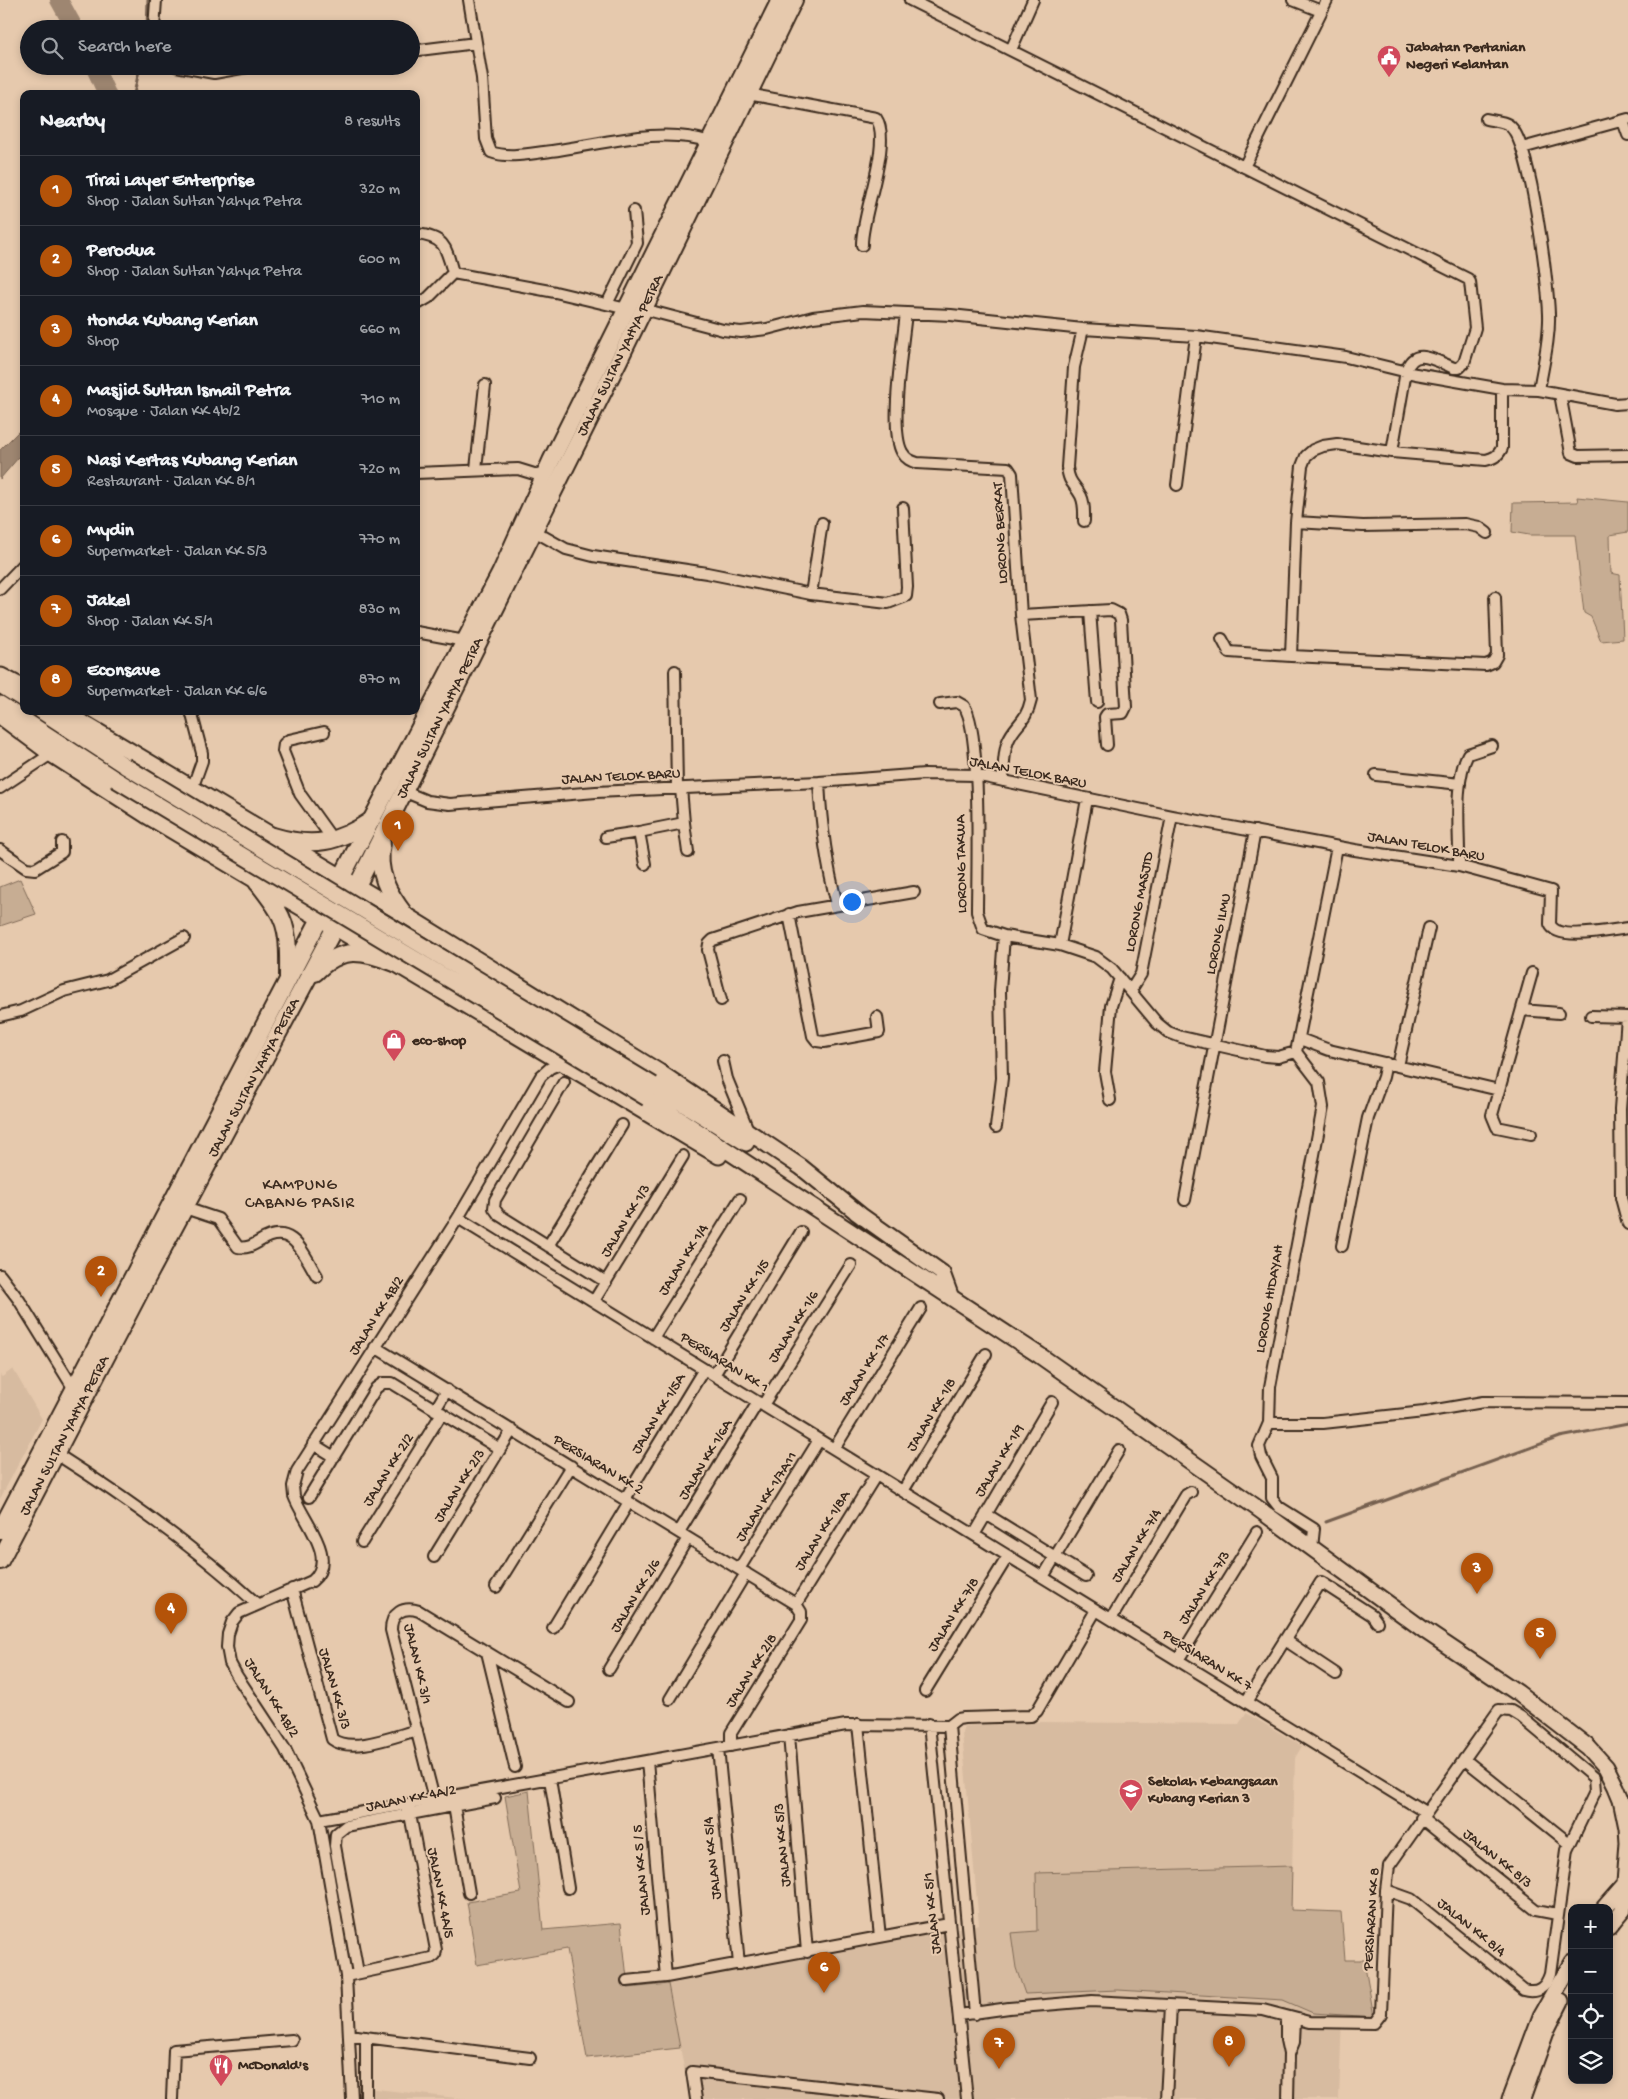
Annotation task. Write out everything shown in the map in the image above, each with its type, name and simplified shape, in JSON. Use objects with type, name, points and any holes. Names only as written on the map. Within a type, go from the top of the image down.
[{"type":"highway","name":"JALAN SULTAN YAHYA PETRA","points":[[0,1561],[55,1453],[357,886],[378,824],[465,641],[500,574],[551,461],[780,0]]},
{"type":"highway","name":"JALAN SULTAN YAHYA PETRA","points":[[0,1531],[342,877],[404,790],[534,531],[794,0]]},
{"type":"highway","points":[[551,461],[562,452],[568,454],[569,459]]},
{"type":"highway","points":[[273,836],[301,843],[334,840],[378,824],[380,865],[390,897],[405,915]]},
{"type":"highway","points":[[257,882],[278,911],[284,925],[288,943],[288,979]]},
{"type":"highway","points":[[305,984],[323,964],[345,954],[358,951],[395,963]]},
{"type":"main road","points":[[0,675],[20,688]]},
{"type":"main road","points":[[0,685],[20,689]]},
{"type":"main road","points":[[0,704],[116,778],[864,1218]]},
{"type":"main road","points":[[47,715],[125,766],[650,1091],[857,1234],[1039,1355],[1312,1548],[1424,1630],[1518,1693],[1588,1747],[1606,1767],[1621,1800],[1628,1843],[1623,1910],[1613,1922]]},
{"type":"main road","points":[[70,715],[384,902],[659,1072],[801,1167],[864,1218],[942,1273],[950,1295]]},
{"type":"main road","points":[[0,716],[51,754],[146,815],[649,1116],[857,1234]]},
{"type":"main road","points":[[273,891],[289,886],[304,874],[307,868],[301,853]]},
{"type":"main road","points":[[371,948],[367,924],[369,915],[384,902]]},
{"type":"main road","points":[[1608,1904],[1625,1884]]},
{"type":"main road","points":[[1510,2099],[1541,2016],[1568,1969]]},
{"type":"main road","points":[[1522,2099],[1547,2029],[1568,1990]]},
{"type":"street","points":[[155,20],[156,0]]},
{"type":"street","points":[[468,0],[476,43],[486,139],[491,152],[531,154],[661,135],[686,136],[710,142]]},
{"type":"street","points":[[910,0],[1469,280],[1475,328],[1462,366],[1454,368],[1419,356],[1411,359],[1406,371],[1392,452]]},
{"type":"street","points":[[1010,50],[1033,0]]},
{"type":"street","points":[[1293,0],[1321,12]]},
{"type":"street","points":[[1244,167],[1327,0]]},
{"type":"street","points":[[420,50],[476,43]]},
{"type":"street","points":[[748,94],[876,118],[881,131],[878,168],[863,223],[862,245]]},
{"type":"street","points":[[1486,119],[1508,124],[1514,130],[1522,148],[1540,227],[1549,315],[1539,390]]},
{"type":"street","points":[[1522,148],[1626,120],[1628,135]]},
{"type":"street","points":[[607,304],[637,243],[634,211]]},
{"type":"street","points":[[420,234],[433,236],[441,242],[447,250],[453,273]]},
{"type":"street","points":[[453,273],[555,292],[626,309]]},
{"type":"street","points":[[420,303],[453,273]]},
{"type":"street","points":[[643,309],[723,330],[740,332],[767,329],[813,317],[864,311],[951,315],[1083,329],[1196,336],[1346,357],[1406,371],[1502,389],[1539,390],[1615,404],[1628,403]]},
{"type":"street","name":"LORONG BERKAT","points":[[906,313],[896,430],[902,452],[908,460],[917,463],[957,464],[1010,470],[1021,615],[1030,700],[1023,722],[1008,742],[1003,781]]},
{"type":"street","points":[[1083,329],[1074,367],[1067,467],[1068,480],[1081,496],[1084,508],[1084,521]]},
{"type":"street","points":[[1177,485],[1196,336]]},
{"type":"street","points":[[476,469],[485,385]]},
{"type":"street","points":[[1291,656],[1296,522],[1302,466],[1306,456],[1313,450],[1336,444],[1392,452],[1492,459],[1499,454],[1502,448],[1502,389]]},
{"type":"street","points":[[1560,394],[1571,453],[1578,456],[1628,455]]},
{"type":"street","points":[[420,473],[476,469],[518,469],[544,477]]},
{"type":"street","points":[[534,531],[566,549],[594,556],[707,573],[811,594],[888,603],[906,596],[908,587],[903,508]]},
{"type":"street","points":[[1296,522],[1363,526],[1466,524],[1479,527],[1487,533]]},
{"type":"street","points":[[811,594],[822,523]]},
{"type":"street","points":[[0,590],[20,568]]},
{"type":"street","points":[[1222,639],[1229,652],[1486,665],[1493,662],[1496,655],[1495,597]]},
{"type":"street","points":[[1090,611],[1097,702]]},
{"type":"street","points":[[1021,615],[1115,611],[1121,620],[1126,707],[1122,713],[1107,714],[1105,717],[1107,745]]},
{"type":"street","points":[[420,633],[465,641]]},
{"type":"street","points":[[676,671],[679,788],[688,852]]},
{"type":"street","name":"LORONG TAKWA","points":[[940,704],[957,702],[964,706],[971,721],[975,775],[978,917],[983,929],[1004,936],[1060,945],[1105,962],[1131,990],[1157,1023],[1168,1032],[1265,1056],[1278,1056],[1296,1052]]},
{"type":"street","points":[[192,715],[202,761],[192,788]]},
{"type":"street","points":[[324,732],[289,740],[284,744],[284,751],[300,794],[334,840]]},
{"type":"street","points":[[1459,866],[1460,784],[1468,754],[1492,746]]},
{"type":"street","points":[[0,788],[51,754]]},
{"type":"street","name":"JALAN TELOK BARU","points":[[404,790],[427,801],[450,804],[596,792],[819,782],[925,774],[975,775],[1087,800],[1172,816],[1337,847],[1459,866],[1551,891],[1550,924],[1555,931],[1569,934],[1628,928]]},
{"type":"street","points":[[1376,774],[1460,784]]},
{"type":"street","points":[[819,782],[821,821],[829,873],[837,904]]},
{"type":"street","points":[[1060,945],[1087,800]]},
{"type":"street","name":"LORONG MASJID","points":[[1131,990],[1141,974],[1172,816]]},
{"type":"street","points":[[606,837],[684,823]]},
{"type":"street","name":"LORONG ILMU","points":[[1185,1200],[1213,1044],[1255,831]]},
{"type":"street","points":[[639,832],[645,864]]},
{"type":"street","points":[[0,850],[26,868],[35,870],[62,852],[62,842]]},
{"type":"street","points":[[1296,1052],[1337,847]]},
{"type":"street","points":[[721,1000],[708,950],[709,944],[713,940],[789,914],[837,904],[914,892]]},
{"type":"street","points":[[789,914],[813,1036],[817,1041],[824,1042],[879,1032],[877,1017]]},
{"type":"street","points":[[1398,1066],[1429,928]]},
{"type":"street","points":[[996,1126],[1002,1078],[1000,991],[1004,936]]},
{"type":"street","points":[[0,1016],[21,1011],[64,991],[108,980],[184,938]]},
{"type":"street","points":[[1530,1134],[1497,1127],[1492,1115],[1532,973]]},
{"type":"street","points":[[1110,1100],[1105,1072],[1111,1006],[1120,978]]},
{"type":"street","points":[[1522,1010],[1559,1013]]},
{"type":"street","points":[[1591,1016],[1627,1017],[1620,1109],[1621,1198],[1628,1224]]},
{"type":"street","points":[[1300,1039],[1318,1047],[1499,1090]]},
{"type":"street","points":[[537,1049],[541,1062],[542,1076]]},
{"type":"street","name":"LORONG HIDAYAH","points":[[1296,1052],[1319,1082],[1323,1107],[1270,1387],[1269,1423],[1259,1446],[1272,1478],[1272,1498],[1280,1507],[1314,1529],[1312,1548]]},
{"type":"street","points":[[723,1061],[727,1079],[749,1133]]},
{"type":"street","name":"JALAN KK 4B/2","points":[[352,2099],[346,1976],[320,1823],[285,1749],[230,1663],[227,1647],[232,1622],[239,1613],[312,1581],[319,1575],[323,1567],[320,1548],[297,1503],[293,1486],[297,1471],[458,1218],[542,1076],[550,1068],[562,1063]]},
{"type":"street","points":[[1342,1246],[1368,1118],[1383,1077],[1386,1063]]},
{"type":"street","points":[[564,1082],[495,1200],[494,1208],[499,1215],[606,1282]]},
{"type":"street","points":[[548,1246],[622,1125]]},
{"type":"street","name":"JALAN KK 1/3","points":[[594,1301],[683,1156]]},
{"type":"street","name":"JALAN KK 1/4","points":[[653,1338],[740,1199]]},
{"type":"street","points":[[185,1208],[218,1218],[238,1247],[248,1248],[273,1234],[286,1235],[296,1242],[317,1276]]},
{"type":"street","name":"PERSIARAN KK 1","points":[[458,1218],[974,1535]]},
{"type":"street","name":"JALAN KK 1/5","points":[[714,1375],[801,1232]]},
{"type":"street","name":"JALAN KK 1/6","points":[[761,1404],[851,1265]]},
{"type":"street","points":[[0,1275],[19,1300],[74,1389]]},
{"type":"street","name":"JALAN KK 1/7","points":[[834,1448],[921,1308]]},
{"type":"street","name":"PERSIARAN KK 2","points":[[375,1347],[743,1571],[799,1608]]},
{"type":"street","name":"JALAN KK 1/8","points":[[903,1491],[986,1354]]},
{"type":"street","name":"JALAN KK 1/5A","points":[[553,1628],[704,1369]]},
{"type":"street","points":[[309,1497],[376,1388],[383,1383],[392,1383],[500,1449]]},
{"type":"street","name":"JALAN KK 2/2","points":[[362,1542],[438,1411],[447,1390]]},
{"type":"street","name":"JALAN KK 1/9","points":[[974,1535],[1052,1402]]},
{"type":"street","points":[[1269,1423],[1323,1424],[1436,1410],[1483,1402],[1628,1403]]},
{"type":"street","name":"JALAN KK 1/6A","points":[[684,1535],[761,1404]]},
{"type":"street","name":"JALAN KK 2/3","points":[[434,1557],[512,1430]]},
{"type":"street","name":"JALAN KK 1/7A11","points":[[670,1699],[819,1440]]},
{"type":"street","points":[[314,1444],[334,1457]]},
{"type":"street","points":[[1043,1577],[1119,1450]]},
{"type":"street","points":[[55,1453],[92,1476],[209,1561],[257,1604]]},
{"type":"street","points":[[496,1587],[571,1466]]},
{"type":"street","name":"JALAN KK 1/8A","points":[[799,1608],[876,1474]]},
{"type":"street","name":"JALAN KK 7/4","points":[[1111,1619],[1186,1495],[1191,1492]]},
{"type":"street","points":[[986,1514],[1086,1576]]},
{"type":"street","name":"JALAN KK 7/3","points":[[1178,1660],[1257,1532]]},
{"type":"street","name":"JALAN KK 2/6","points":[[609,1669],[684,1535]]},
{"type":"street","name":"PERSIARAN KK 7","points":[[974,1535],[1246,1702],[1423,1815]]},
{"type":"street","name":"JALAN KK 7/8","points":[[925,1691],[1008,1556]]},
{"type":"street","points":[[1246,1702],[1321,1582],[1372,1615],[1376,1622]]},
{"type":"street","name":"JALAN KK 3/3","points":[[292,1589],[332,1739],[338,1744],[354,1746],[417,1730]]},
{"type":"street","name":"JALAN KK 2/8","points":[[730,1746],[731,1733],[801,1620],[799,1608]]},
{"type":"street","name":"JALAN KK 3/1","points":[[434,1799],[391,1630],[393,1617],[404,1609],[419,1611],[569,1702]]},
{"type":"street","points":[[320,1823],[409,1809],[434,1799],[453,1801],[550,1779],[858,1724],[929,1724],[950,1726],[958,1719],[964,1718],[1033,1715],[1096,1610]]},
{"type":"street","points":[[1285,1640],[1336,1674]]},
{"type":"street","points":[[487,1652],[515,1767]]},
{"type":"street","name":"PERSIARAN KK 8","points":[[1291,2018],[1370,2024],[1378,2021],[1381,2014],[1387,1874],[1392,1858],[1499,1710],[1511,1712],[1521,1717],[1591,1773],[1596,1783],[1595,1792],[1569,1844]]},
{"type":"street","points":[[858,1724],[880,1938]]},
{"type":"street","name":"JALAN KK 5/1","points":[[929,1724],[967,2099]]},
{"type":"street","points":[[950,1726],[975,2011]]},
{"type":"street","name":"JALAN KK 5/3","points":[[789,1735],[807,1952]]},
{"type":"street","name":"JALAN KK 5/4","points":[[718,1748],[739,1964]]},
{"type":"street","points":[[1464,1759],[1569,1844],[1557,1914]]},
{"type":"street","name":"JALAN KK 5 / 5","points":[[647,1761],[666,1977]]},
{"type":"street","points":[[550,1779],[568,1888]]},
{"type":"street","name":"JALAN KK 4A/2","points":[[336,1834],[346,1826],[409,1809],[453,1801],[495,1798]]},
{"type":"street","points":[[453,1801],[469,1893]]},
{"type":"street","name":"JALAN KK 4A/5","points":[[346,1976],[431,1958],[435,1955],[436,1950],[409,1809]]},
{"type":"street","name":"JALAN KK 8/3","points":[[1423,1815],[1536,1910],[1557,1914]]},
{"type":"street","points":[[320,1823],[336,1834],[335,1846],[358,1973]]},
{"type":"street","name":"JALAN KK 8/4","points":[[1386,1890],[1411,1899],[1524,1990],[1536,1992],[1545,1986],[1550,1974],[1557,1914]]},
{"type":"street","points":[[627,1981],[666,1977],[949,1924]]},
{"type":"street","points":[[952,1950],[969,1948]]},
{"type":"street","points":[[958,2013],[1077,2001],[1264,2010],[1291,2018],[1286,2040],[1289,2054],[1288,2099]]},
{"type":"street","points":[[1166,2099],[1171,2006]]},
{"type":"street","points":[[349,2035],[530,2058]]},
{"type":"street","points":[[366,2037],[366,2099]]},
{"type":"street","points":[[172,2099],[174,2050],[292,2040]]},
{"type":"street","points":[[696,2099],[692,2072],[938,2099]]},
{"type":"shaded area","points":[[20,430],[20,456],[0,479],[0,450]]},
{"type":"shaded area","points":[[1577,497],[1628,502],[1628,532],[1610,535],[1611,573],[1620,575],[1623,639],[1601,641],[1591,617],[1584,613],[1575,535],[1529,535],[1512,532],[1513,503],[1578,502]]},
{"type":"shaded area","points":[[20,879],[36,914],[0,926],[0,887]]},
{"type":"shaded area","points":[[13,1369],[42,1419],[0,1499],[0,1375],[2,1377]]},
{"type":"shaded area","points":[[1246,1713],[1302,1746],[1295,1758],[1291,1910],[1341,1912],[1345,1960],[1364,1960],[1374,2017],[1342,2015],[1339,2099],[690,2099],[668,1984],[979,1924],[962,1733],[964,1726],[1038,1722],[1239,1724]]},
{"type":"shaded area","points":[[529,1791],[543,1930],[621,1923],[628,1988],[668,1984],[680,2048],[587,2058],[567,1949],[477,1965],[467,1902],[521,1893],[505,1796]]},
{"type":"shaded area","points":[[1292,1866],[1291,1910],[1341,1912],[1345,1960],[1364,1960],[1374,2017],[1313,2013],[1283,2000],[1118,1990],[1025,1994],[1016,1968],[1011,1933],[1037,1931],[1036,1873]]},
{"type":"shaded area","points":[[358,2087],[465,2099],[359,2099]]},
{"type":"waterway","points":[[59,0],[70,20]]},
{"type":"waterway","points":[[147,20],[148,0]]},
{"type":"waterway","points":[[98,75],[105,90]]},
{"type":"waterway","points":[[135,90],[138,75]]},
{"type":"waterway","points":[[1326,1522],[1560,1437],[1628,1424]]},
{"type":"place","name":"Jabatan Pertanian Negeri Kelantan","points":[[1389,78]]},
{"type":"place","name":"Tirai Layer Enterprise","points":[[398,851]]},
{"type":"place","name":"eco-shop","points":[[394,1062]]},
{"type":"place","name":"Perodua","points":[[101,1297]]},
{"type":"place","name":"Honda Kubang Kerian","points":[[1477,1594]]},
{"type":"place","name":"Masjid Sultan Ismail Petra","points":[[171,1634]]},
{"type":"place","name":"Nasi Kertas Kubang Kerian","points":[[1540,1659]]},
{"type":"place","name":"Sekolah Kebangsaan Kubang Kerian 3","points":[[1131,1812]]},
{"type":"place","name":"Mydin","points":[[824,1993]]},
{"type":"place","name":"Econsave","points":[[1229,2067]]},
{"type":"place","name":"Jakel","points":[[999,2069]]},
{"type":"place","name":"McDonald's","points":[[221,2087]]},
{"type":"district","name":"KAMPUNG CABANG PASIR","points":[[300,1195]]}]
